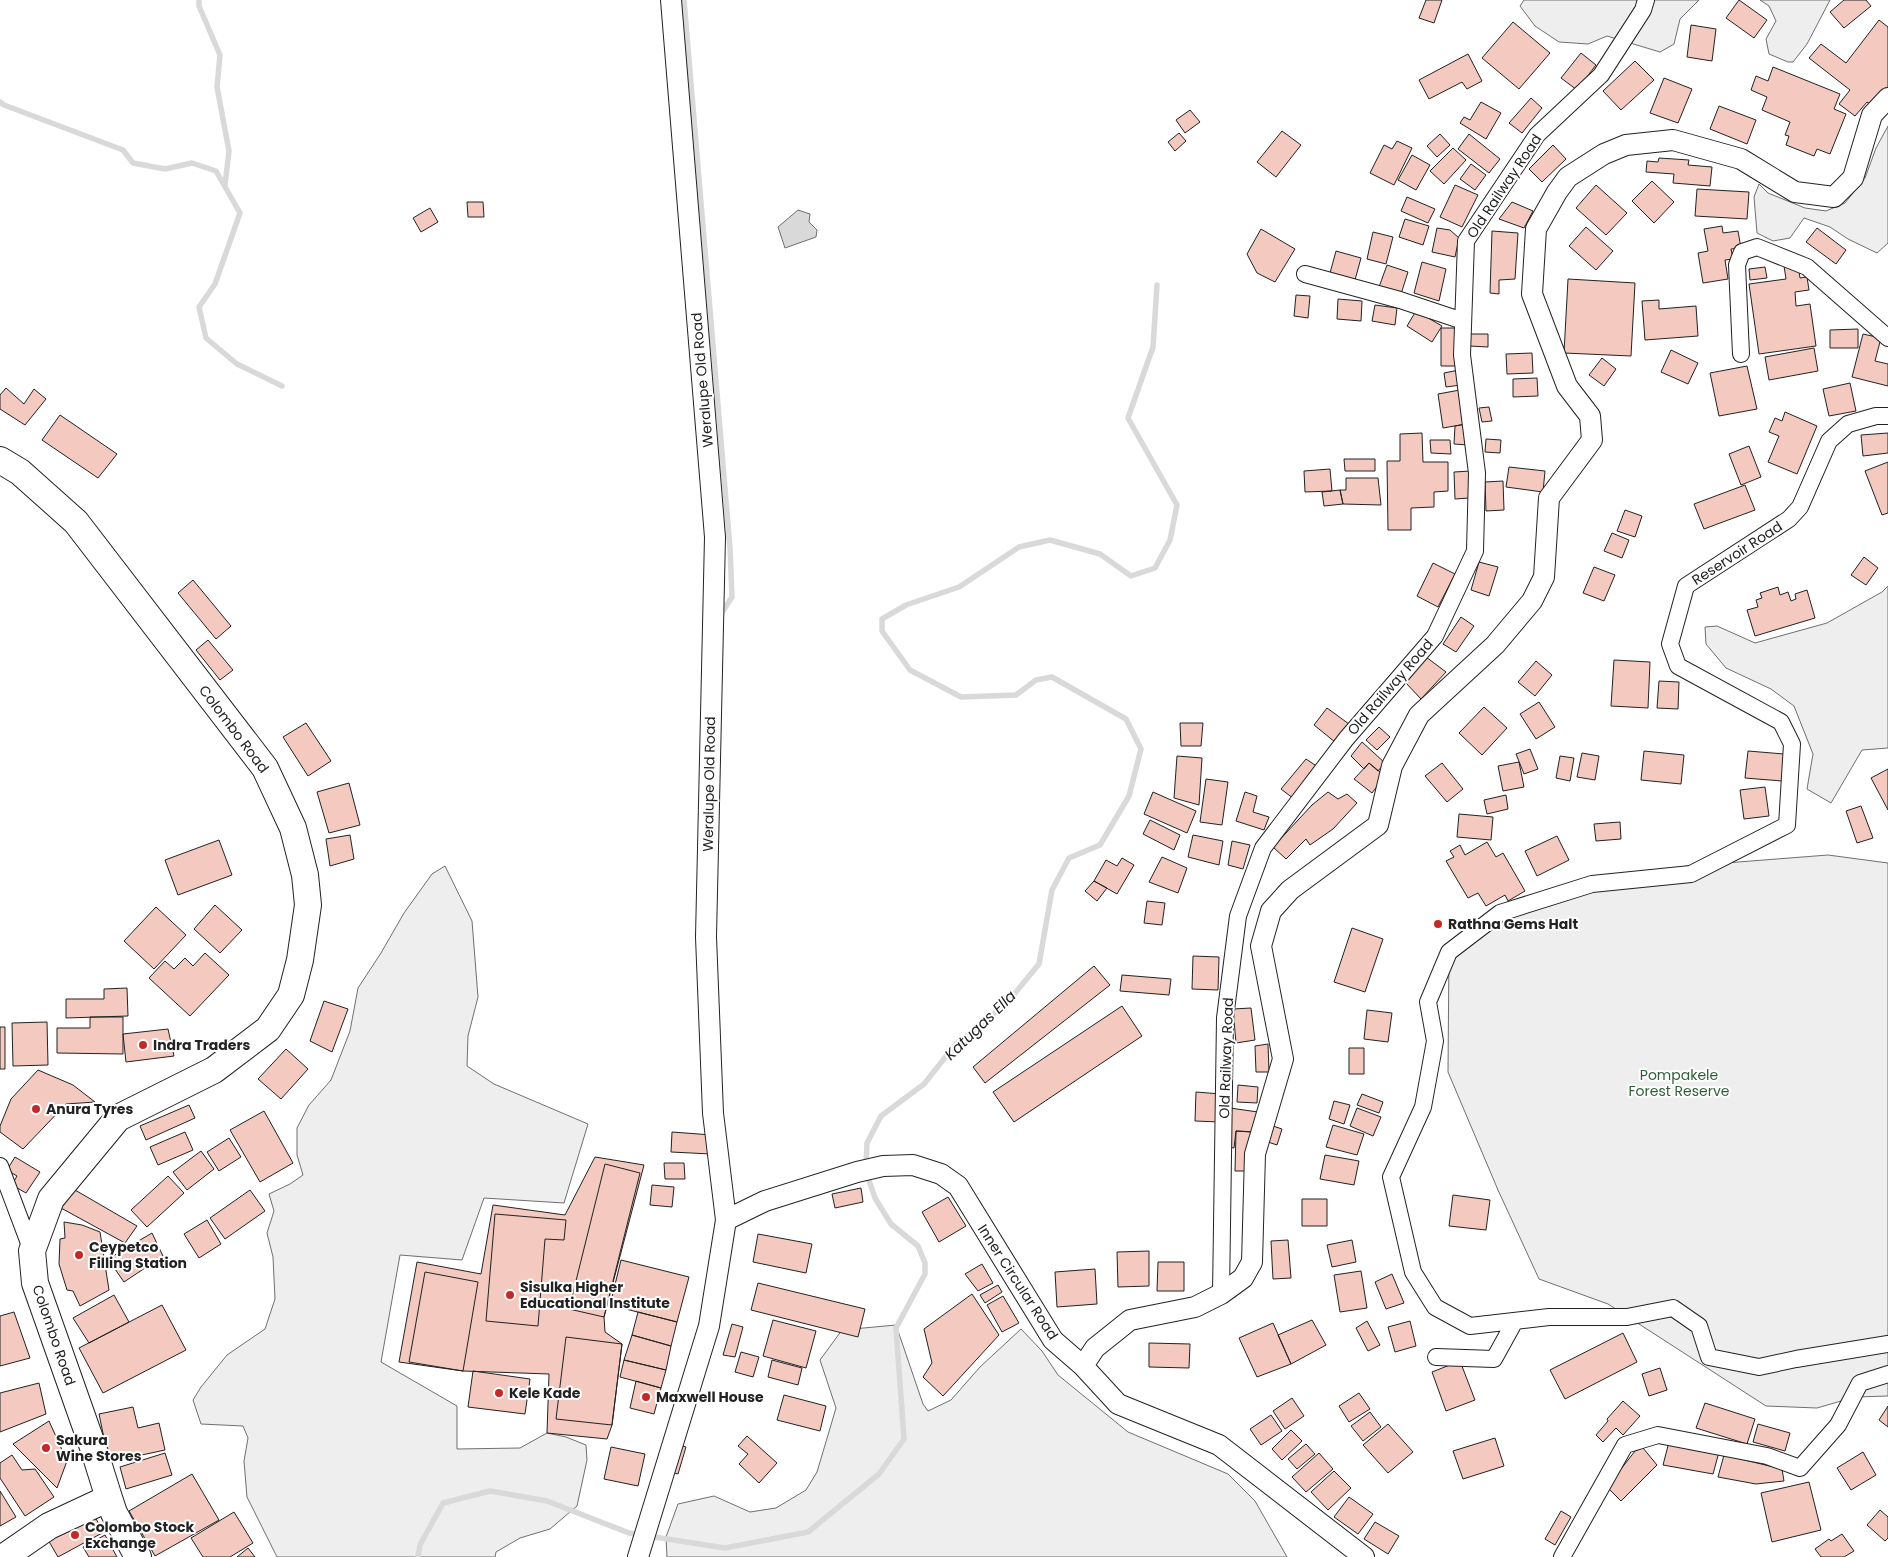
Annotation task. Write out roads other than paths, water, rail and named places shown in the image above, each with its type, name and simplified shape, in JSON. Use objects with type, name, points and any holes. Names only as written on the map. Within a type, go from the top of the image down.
[{"type":"highway","name":"Colombo Road","points":[[0,460],[20,472],[76,522],[265,768],[293,828],[305,875],[308,905],[300,960],[291,995],[268,1029],[214,1070],[118,1118],[51,1199],[32,1251],[35,1283],[94,1450],[108,1498],[138,1557]]},
{"type":"highway","points":[[4,1557],[49,1526],[108,1498]]},
{"type":"street","name":"Weralupe Old Road","points":[[639,1552],[709,1326],[726,1220],[714,1113],[706,937],[715,537],[672,0]]},
{"type":"street","name":"Old Railway Road","points":[[1221,1294],[1225,1018],[1238,916],[1263,848],[1346,739],[1435,636],[1475,551],[1477,473],[1462,355],[1466,241],[1537,135],[1602,75],[1643,10],[1646,0]]},
{"type":"street","points":[[1083,1366],[1095,1348],[1130,1320],[1195,1307],[1221,1294],[1243,1278],[1252,1262],[1256,1154],[1282,1059],[1261,946],[1271,911],[1290,890],[1378,825],[1392,766],[1419,715],[1496,644],[1532,601],[1544,577],[1549,498],[1592,440],[1590,416],[1567,386],[1532,294],[1536,229],[1557,192],[1568,177],[1604,154],[1626,145],[1673,140],[1741,159],[1795,192],[1834,197],[1853,178],[1872,115],[1888,98]]},
{"type":"street","points":[[1741,354],[1737,265],[1742,252],[1757,247],[1807,267],[1888,338]]},
{"type":"street","points":[[1305,274],[1400,300],[1463,321]]},
{"type":"street","name":"Reservoir Road","points":[[1515,1321],[1470,1326],[1435,1307],[1414,1272],[1391,1177],[1423,1107],[1435,1041],[1428,1002],[1449,952],[1500,913],[1592,884],[1692,874],[1786,824],[1792,744],[1781,722],[1678,666],[1670,644],[1686,586],[1789,519],[1800,507],[1829,441],[1848,424],[1876,416],[1888,416]]},
{"type":"street","name":"Inner Circular Road","points":[[726,1220],[766,1201],[864,1170],[883,1166],[913,1165],[941,1174],[958,1186],[1053,1340],[1083,1366],[1118,1404],[1219,1445],[1364,1557]]},
{"type":"street","points":[[0,1166],[32,1251]]},
{"type":"street","points":[[1436,1357],[1494,1359],[1515,1321],[1549,1317],[1627,1317],[1673,1308],[1699,1326],[1709,1356],[1759,1367],[1888,1344]]},
{"type":"street","points":[[1562,1557],[1625,1445],[1658,1435],[1767,1456],[1800,1468],[1838,1425],[1860,1383],[1888,1374]]},
{"type":"waterway","points":[[199,0],[199,6],[220,55],[217,87],[229,151],[225,185]]},
{"type":"waterway","points":[[684,0],[730,548],[732,597],[721,614]]},
{"type":"waterway","points":[[0,102],[123,150],[133,163],[165,169],[192,163],[216,171],[240,213],[215,284],[199,307],[206,338],[237,364],[282,386]]},
{"type":"waterway","name":"Katugas Ella","points":[[866,1165],[867,1143],[881,1116],[924,1084],[955,1045],[1006,1004],[1039,964],[1052,890],[1069,858],[1100,845],[1129,796],[1141,749],[1126,719],[1052,677],[1036,680],[1016,695],[961,697],[910,670],[882,631],[882,619],[906,605],[959,587],[1019,547],[1050,540],[1100,554],[1131,576],[1155,568],[1170,540],[1177,505],[1128,418],[1153,347],[1157,285]]},
{"type":"waterway","points":[[418,1557],[420,1545],[443,1503],[490,1491],[547,1501],[629,1533],[725,1548],[808,1532],[879,1474],[904,1439],[896,1328],[925,1274],[925,1263],[918,1246],[891,1224],[875,1198],[867,1174]]},
{"type":"place","name":"Rathna Gems Halt","points":[[1438,924]]},
{"type":"place","name":"Indra Traders","points":[[143,1045]]},
{"type":"place","name":"Anura Tyres","points":[[36,1109]]},
{"type":"place","name":"Ceypetco Filling Station","points":[[79,1255]]},
{"type":"place","name":"Sisulka Higher Educational Institute","points":[[510,1295]]},
{"type":"place","name":"Kele Kade","points":[[499,1393]]},
{"type":"place","name":"Maxwell House","points":[[646,1397]]},
{"type":"place","name":"Sakura Wine Stores","points":[[46,1448]]},
{"type":"place","name":"Colombo Stock Exchange","points":[[75,1535]]},
{"type":"park label","name":"Pompakele Forest Reserve","points":[[1679,1084]]}]
